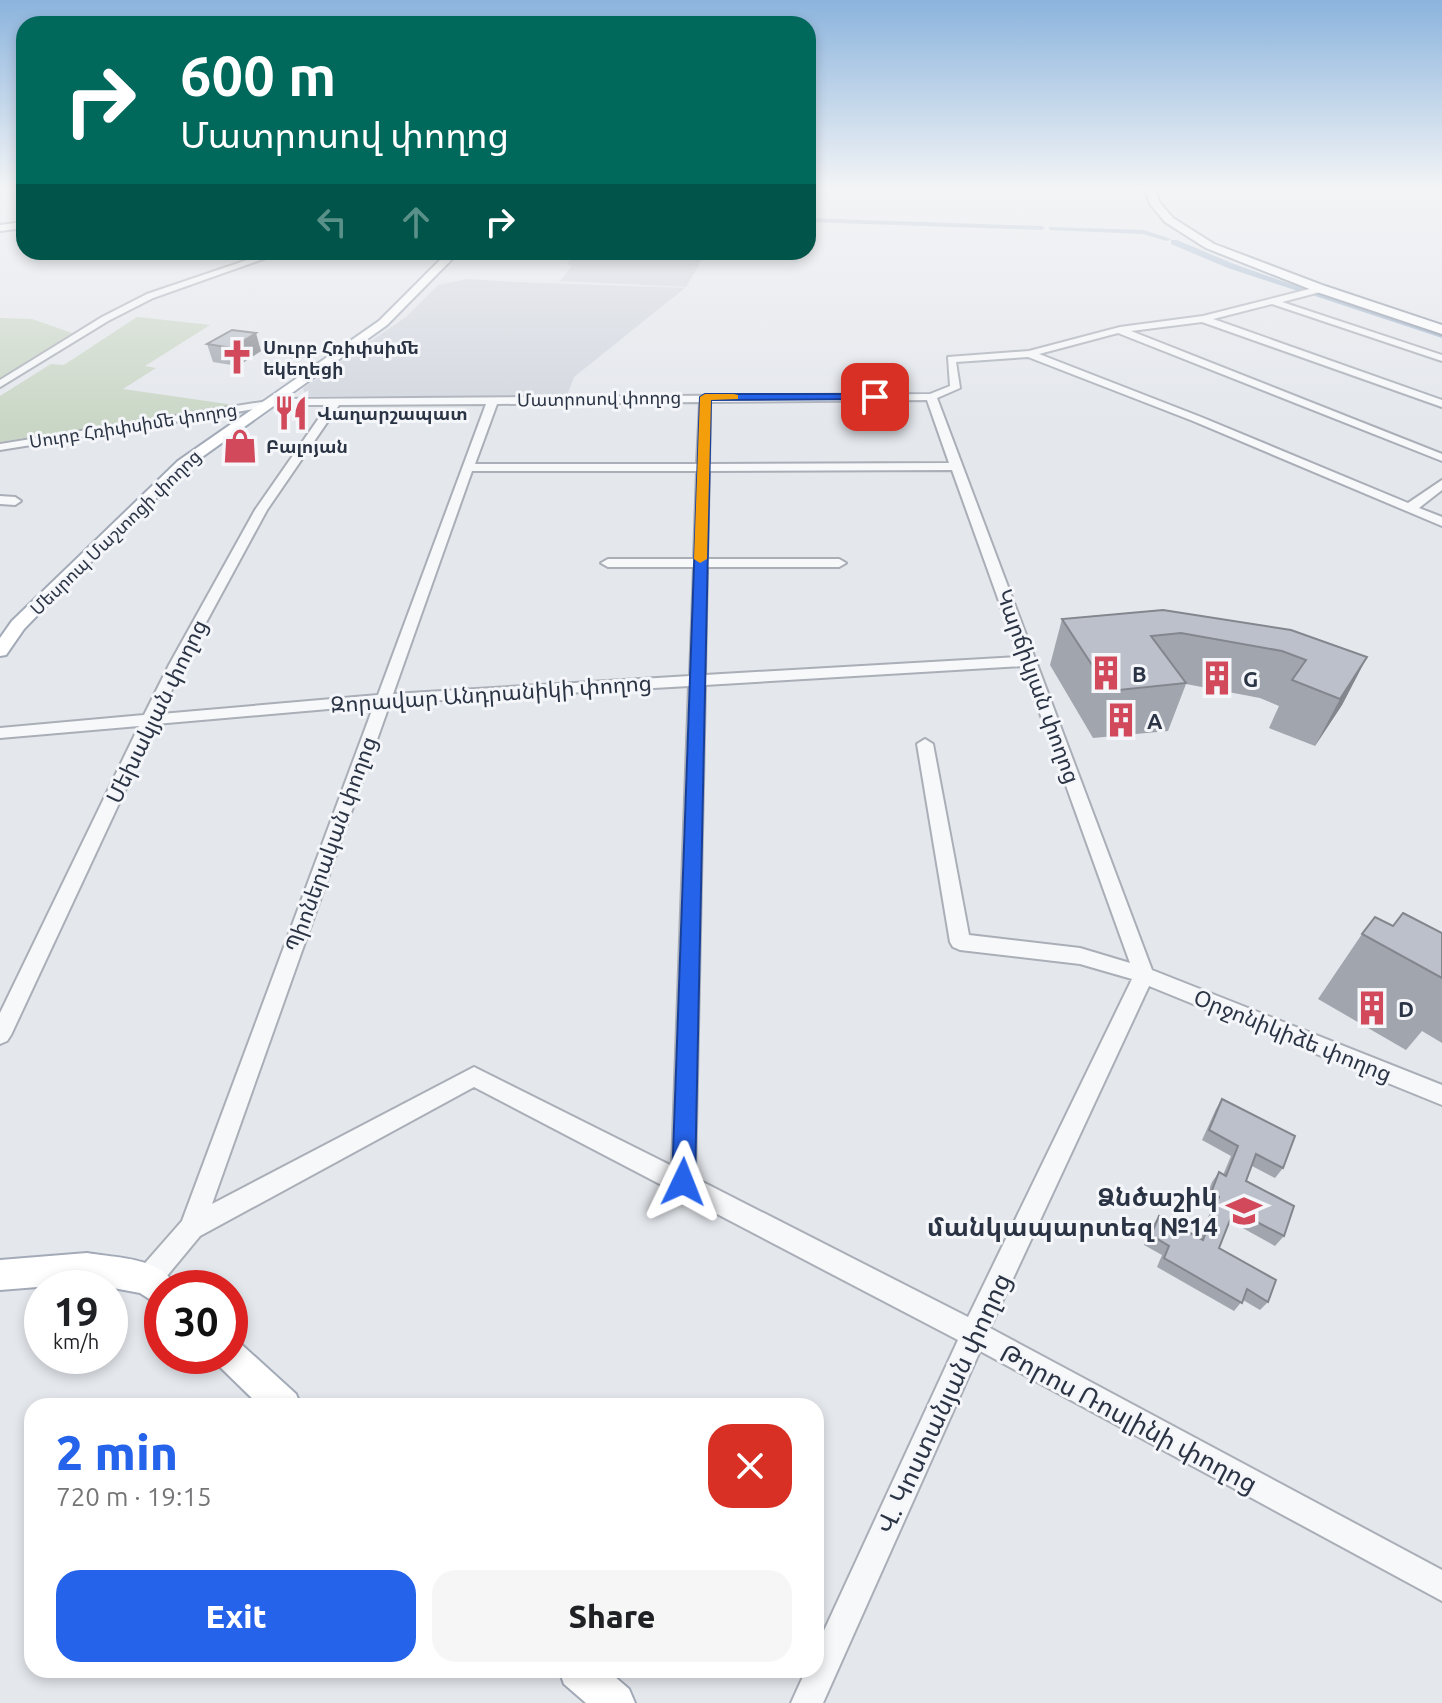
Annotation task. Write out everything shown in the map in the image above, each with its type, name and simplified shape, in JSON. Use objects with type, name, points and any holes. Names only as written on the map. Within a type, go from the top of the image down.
[{"type":"highway","points":[[1270,268],[1442,330]]},
{"type":"main road","points":[[429,277],[435,268]]},
{"type":"main road","points":[[429,277],[438,268]]},
{"type":"main road","name":"Մեսրոպ Մաշտոցի փողոց","points":[[0,651],[18,625],[49,593],[183,464],[383,323],[429,277]]},
{"type":"main road","points":[[0,1275],[87,1268],[144,1283]]},
{"type":"main road","points":[[248,1372],[276,1398]]},
{"type":"main road","points":[[587,1678],[615,1703]]},
{"type":"street","points":[[0,384],[105,319],[150,296],[231,268]]},
{"type":"street","points":[[931,397],[955,388],[951,359],[1029,354],[1120,330],[1203,319],[1321,289]]},
{"type":"street","points":[[1273,301],[1442,358]]},
{"type":"street","points":[[1203,319],[1442,404]]},
{"type":"street","points":[[1120,330],[1442,458]]},
{"type":"street","points":[[1029,354],[1197,419],[1442,522]]},
{"type":"street","points":[[683,1182],[705,397]]},
{"type":"street","name":"Մատրոսով փողոց","points":[[266,404],[493,399],[931,397]]},
{"type":"street","name":"Կարճիկյան փողոց","points":[[931,397],[1144,975]]},
{"type":"street","name":"Պիոներական փողոց","points":[[165,1270],[191,1228],[493,399]]},
{"type":"street","name":"Մեխակյան փողոց","points":[[0,1035],[150,719],[261,510],[336,401]]},
{"type":"street","name":"Սուրբ Հռիփսիմե փողոց","points":[[0,447],[266,404]]},
{"type":"street","points":[[470,468],[958,466]]},
{"type":"street","points":[[1409,509],[1442,484]]},
{"type":"street","points":[[0,500],[15,501]]},
{"type":"street","points":[[608,563],[839,563]]},
{"type":"street","name":"Զորավար Անդրանիկի փողոց","points":[[0,733],[383,699],[1030,661]]},
{"type":"street","name":"Օրջոնիկիձե փողոց","points":[[925,744],[960,942],[1080,956],[1144,975],[1442,1095]]},
{"type":"street","name":"Վ. Կոստանյան փողոց","points":[[824,1665],[974,1334],[1144,975]]},
{"type":"street","name":"Թորոս Ռոսլինի փողոց","points":[[191,1228],[474,1076],[974,1334],[1442,1586]]},
{"type":"street","name":"Վ. Կոստանյան փողոց","points":[[807,1703],[818,1678]]},
{"type":"shaded area","points":[[570,268],[697,268],[686,287],[560,281]]},
{"type":"shaded area","points":[[467,279],[685,288],[574,377],[567,396],[306,396],[303,388],[406,317],[438,285]]},
{"type":"green space","points":[[137,317],[210,325],[145,366],[156,368],[123,389],[234,405],[0,442],[0,396],[51,364],[64,365]]},
{"type":"green space","points":[[0,318],[32,319],[72,333],[0,380]]},
{"type":"building","points":[[232,330],[256,333],[232,348],[207,344]]},
{"type":"building","points":[[1163,610],[1291,630],[1367,657],[1340,699],[1292,680],[1306,660],[1282,651],[1181,633],[1151,636],[1186,683],[1109,691],[1062,619]]},
{"type":"building","points":[[1403,913],[1442,933],[1442,978],[1362,934],[1375,917],[1393,926]]},
{"type":"building","name":"Ձնծաշիկ մանկապարտեզ №14","points":[[1222,1099],[1295,1136],[1283,1168],[1256,1154],[1246,1181],[1294,1206],[1284,1236],[1234,1210],[1219,1248],[1276,1280],[1268,1302],[1247,1289],[1242,1303],[1164,1258],[1169,1246],[1151,1235],[1159,1216],[1203,1240],[1219,1197],[1211,1193],[1219,1172],[1226,1176],[1238,1146],[1209,1130]]},
{"type":"waterway","points":[[1239,268],[1301,289]]},
{"type":"waterway","points":[[1315,293],[1442,335]]},
{"type":"slow traffic","points":[[700,559],[705,397],[734,397]]},
{"type":"place","name":"Սուրբ Հռիփսիմե եկեղեցի","points":[[237,357]]},
{"type":"place","name":"Վաղարշապատ","points":[[291,413]]},
{"type":"place","name":"Բալոյան","points":[[240,446]]},
{"type":"place","name":"B","points":[[1106,673]]},
{"type":"place","name":"G","points":[[1217,678]]},
{"type":"place","name":"A","points":[[1121,720]]},
{"type":"place","name":"D","points":[[1372,1008]]},
{"type":"place","name":"Ձնծաշիկ մանկապարտեզ №14","points":[[1244,1211]]},
{"type":"route","points":[[683,1182],[705,397],[875,397]]}]
